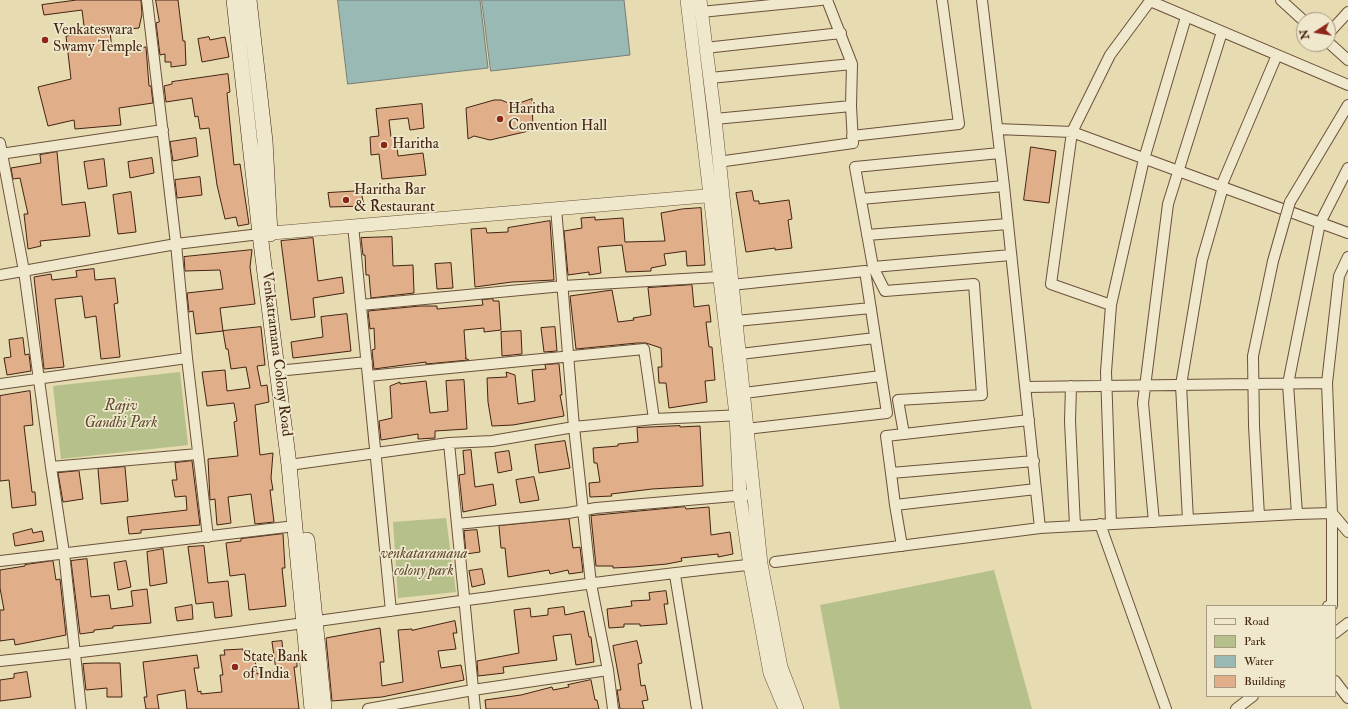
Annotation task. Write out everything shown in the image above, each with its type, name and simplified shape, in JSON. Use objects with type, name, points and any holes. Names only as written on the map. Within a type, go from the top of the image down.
[{"type":"main road","name":"Venkatramana Colony Road","points":[[234,0],[294,464],[295,526],[309,623],[312,709]]},
{"type":"main road","points":[[249,0],[265,141],[265,233],[287,370],[309,623],[324,709]]},
{"type":"street","points":[[147,0],[176,244],[186,358],[208,537]]},
{"type":"street","points":[[687,0],[718,277],[734,355],[744,394],[740,415],[746,429],[746,495]]},
{"type":"street","points":[[788,708],[770,673],[768,628],[759,584],[746,495],[734,355],[736,321],[701,6],[821,0]]},
{"type":"street","points":[[718,162],[853,143],[851,106],[852,64],[827,0]]},
{"type":"street","points":[[852,136],[959,124],[942,0]]},
{"type":"street","points":[[982,0],[1004,186],[1040,528]]},
{"type":"street","points":[[1111,305],[1051,284],[1072,132],[1110,55],[1151,1],[1348,85]]},
{"type":"street","points":[[1288,2],[1296,12]]},
{"type":"street","points":[[1336,25],[1348,12]]},
{"type":"street","points":[[1111,524],[1106,386],[1111,305],[1144,159],[1186,17]]},
{"type":"street","points":[[1154,522],[1143,403],[1168,204],[1222,32]]},
{"type":"street","points":[[705,48],[841,33]]},
{"type":"street","points":[[1336,49],[1348,60]]},
{"type":"street","points":[[1188,520],[1181,385],[1202,260],[1223,187],[1223,182],[1277,55]]},
{"type":"street","points":[[710,78],[852,64]]},
{"type":"street","points":[[1259,516],[1254,426],[1253,356],[1273,261],[1290,202],[1348,105]]},
{"type":"street","points":[[714,119],[851,106]]},
{"type":"street","points":[[997,129],[1072,132],[1348,233]]},
{"type":"street","points":[[1,154],[163,130]]},
{"type":"street","points":[[0,143],[24,271],[40,379],[64,553],[81,709]]},
{"type":"street","points":[[904,434],[898,400],[982,395],[974,284],[885,291],[873,267],[856,167],[1000,153]]},
{"type":"street","points":[[1297,514],[1288,384],[1320,223],[1348,168]]},
{"type":"street","points":[[861,199],[1004,186]]},
{"type":"street","points":[[0,275],[176,244],[265,233],[722,195]]},
{"type":"street","points":[[556,208],[574,426],[591,584],[608,670],[613,709]]},
{"type":"street","points":[[867,235],[1008,224]]},
{"type":"street","points":[[353,225],[391,611]]},
{"type":"street","points":[[873,267],[1011,255]]},
{"type":"street","points":[[1332,605],[1332,514],[1327,383],[1339,276],[1348,258]]},
{"type":"street","points":[[731,285],[865,271],[887,413],[746,429]]},
{"type":"street","points":[[361,305],[563,286],[718,277]]},
{"type":"street","points":[[1338,290],[1348,294]]},
{"type":"street","points":[[736,321],[871,308]]},
{"type":"street","points":[[734,355],[876,338]]},
{"type":"street","points":[[368,376],[644,349],[654,419]]},
{"type":"street","points":[[0,384],[186,358]]},
{"type":"street","points":[[287,370],[367,362]]},
{"type":"street","points":[[744,394],[882,376]]},
{"type":"street","points":[[1025,387],[1327,383]]},
{"type":"street","points":[[1071,386],[1070,421],[1075,526]]},
{"type":"street","points":[[294,464],[449,443],[492,441],[574,426],[654,419],[740,415]]},
{"type":"street","points":[[902,546],[886,436],[1029,420]]},
{"type":"street","points":[[449,443],[475,709]]},
{"type":"street","points":[[51,467],[198,454]]},
{"type":"street","points":[[891,474],[1034,461]]},
{"type":"street","points":[[895,505],[1036,489]]},
{"type":"street","points":[[457,524],[584,510],[746,495]]},
{"type":"street","points":[[775,562],[1040,528],[1100,524],[1297,514],[1332,514],[1348,532]]},
{"type":"street","points":[[1100,524],[1166,709]]},
{"type":"street","points":[[0,561],[295,526]]},
{"type":"street","points":[[0,661],[75,654],[591,584],[756,565]]},
{"type":"street","points":[[675,575],[697,709]]},
{"type":"street","points":[[1336,632],[1348,623]]},
{"type":"street","points":[[368,709],[473,690],[608,670]]},
{"type":"street","points":[[1336,682],[1348,698]]},
{"type":"street","points":[[1236,709],[1252,697]]},
{"type":"green space","name":"Rajiv Gandhi Park","points":[[180,372],[188,445],[61,459],[53,386]]},
{"type":"green space","name":"venkataramana colony park","points":[[446,518],[456,592],[398,598],[393,522]]},
{"type":"green space","points":[[994,570],[1032,709],[840,709],[820,605]]},
{"type":"water","points":[[338,0],[480,0],[488,68],[348,84]]},
{"type":"water","points":[[482,0],[624,0],[630,55],[491,71]]},
{"type":"building","points":[[77,0],[141,0],[142,14],[139,28],[110,31],[112,50],[146,47],[149,86],[151,86],[153,103],[119,108],[121,125],[75,129],[74,120],[48,126],[38,87],[71,79],[66,36],[85,34],[82,10],[44,15],[42,5]]},
{"type":"building","points":[[156,0],[178,0],[183,41],[185,41],[186,65],[171,67],[171,62],[165,62],[165,54],[160,55],[156,23],[159,22]]},
{"type":"building","points":[[209,37],[210,40],[225,37],[229,57],[202,62],[198,39]]},
{"type":"building","points":[[228,74],[230,92],[227,93],[234,165],[240,164],[249,224],[238,226],[236,217],[225,219],[217,185],[209,128],[200,129],[198,116],[195,117],[192,98],[166,102],[164,86],[172,84],[172,82]]},
{"type":"building","name":"Haritha Convention Hall","points":[[532,99],[533,130],[490,140],[474,136],[468,139],[466,108],[494,100],[501,100],[513,105]]},
{"type":"building","name":"Haritha","points":[[422,104],[424,128],[410,130],[408,118],[389,120],[391,137],[396,136],[398,156],[423,153],[426,175],[382,179],[379,154],[371,155],[370,137],[379,136],[376,109]]},
{"type":"building","points":[[196,138],[198,156],[173,161],[170,142]]},
{"type":"building","points":[[1031,147],[1056,151],[1049,203],[1024,200]]},
{"type":"building","points":[[57,152],[62,205],[85,202],[90,236],[40,241],[41,246],[28,249],[24,214],[28,214],[20,178],[13,179],[11,168],[41,163],[40,155]]},
{"type":"building","points":[[152,158],[154,173],[130,178],[128,162]]},
{"type":"building","points":[[104,159],[107,186],[88,189],[84,162]]},
{"type":"building","points":[[200,177],[202,195],[177,198],[175,180]]},
{"type":"building","name":"Haritha Bar & Restaurant","points":[[361,191],[364,206],[330,207],[328,193]]},
{"type":"building","points":[[752,191],[754,201],[759,201],[759,204],[789,200],[792,219],[788,220],[792,248],[775,250],[775,248],[746,252],[736,193]]},
{"type":"building","points":[[131,192],[136,232],[118,234],[113,195]]},
{"type":"building","points":[[701,208],[705,265],[687,266],[686,251],[664,254],[666,265],[651,268],[651,271],[626,272],[622,245],[598,247],[601,273],[589,275],[589,272],[568,275],[564,231],[582,228],[581,218],[595,217],[595,220],[623,218],[625,242],[665,241],[661,213],[682,209]]},
{"type":"building","points":[[550,221],[554,280],[512,282],[475,287],[471,229],[486,228],[487,233],[508,232],[508,228]]},
{"type":"building","points":[[392,237],[393,266],[413,265],[414,293],[371,298],[369,275],[366,275],[365,255],[363,255],[361,238]]},
{"type":"building","points":[[313,238],[318,281],[342,277],[344,293],[313,298],[315,317],[291,320],[281,241]]},
{"type":"building","points":[[252,250],[250,267],[255,304],[220,308],[223,331],[196,334],[193,311],[189,312],[187,293],[223,289],[220,270],[185,271],[184,257]]},
{"type":"building","points":[[451,263],[453,288],[437,289],[435,264]]},
{"type":"building","points":[[94,269],[95,280],[115,278],[118,303],[114,304],[120,357],[101,359],[96,316],[85,318],[82,296],[55,299],[64,367],[44,369],[34,277],[51,274],[52,280],[77,277],[76,271]]},
{"type":"building","points":[[692,285],[694,307],[709,305],[711,322],[706,322],[709,347],[712,347],[715,380],[705,381],[707,402],[669,408],[666,383],[659,383],[658,367],[662,367],[661,348],[646,343],[637,343],[576,349],[570,296],[612,290],[618,322],[634,320],[633,318],[651,315],[648,288]]},
{"type":"building","points":[[493,299],[493,301],[499,301],[501,330],[484,332],[484,328],[464,330],[465,358],[469,360],[426,364],[426,362],[374,369],[372,350],[375,349],[374,328],[370,329],[368,311],[420,306],[437,306],[437,309],[483,305],[482,300]]},
{"type":"building","points":[[347,314],[351,351],[293,358],[291,342],[323,337],[321,317]]},
{"type":"building","points":[[261,327],[265,365],[257,366],[261,386],[267,385],[269,402],[255,405],[260,455],[273,453],[271,478],[273,490],[270,490],[274,522],[255,524],[251,494],[228,497],[231,523],[217,525],[215,499],[210,500],[208,459],[238,456],[234,422],[237,421],[234,403],[207,406],[202,372],[225,370],[227,391],[250,388],[246,367],[231,369],[223,331]]},
{"type":"building","points":[[555,327],[557,351],[544,352],[541,328]]},
{"type":"building","points":[[521,331],[522,354],[502,356],[501,332]]},
{"type":"building","points":[[23,338],[25,355],[29,354],[31,371],[7,375],[4,358],[11,357],[9,340]]},
{"type":"building","points":[[559,364],[562,395],[560,395],[564,416],[513,425],[492,426],[488,402],[487,378],[507,377],[506,372],[515,375],[518,404],[535,401],[532,370],[546,369],[545,365]]},
{"type":"building","points":[[464,380],[467,429],[435,431],[435,438],[418,439],[418,434],[381,440],[379,421],[392,418],[390,386],[400,382],[400,384],[426,381],[430,413],[448,411],[446,381]]},
{"type":"building","points":[[30,391],[33,425],[24,426],[32,492],[35,492],[36,505],[12,508],[9,480],[0,481],[0,396]]},
{"type":"building","points":[[700,426],[703,486],[652,489],[611,494],[612,496],[590,497],[589,483],[600,482],[597,463],[594,463],[593,448],[618,446],[618,444],[638,442],[637,428]]},
{"type":"building","points":[[565,441],[570,468],[539,473],[535,445]]},
{"type":"building","points":[[471,450],[475,487],[493,484],[496,505],[463,512],[459,475],[465,474],[463,451]]},
{"type":"building","points":[[509,451],[512,470],[498,473],[495,453]]},
{"type":"building","points":[[192,461],[200,525],[141,530],[141,533],[129,534],[127,517],[187,510],[186,496],[175,497],[172,480],[177,480],[175,463]]},
{"type":"building","points":[[125,467],[128,501],[101,504],[98,469]]},
{"type":"building","points":[[79,471],[83,499],[63,502],[58,473]]},
{"type":"building","points":[[534,477],[539,500],[520,503],[516,480]]},
{"type":"building","points":[[685,507],[686,509],[709,507],[711,535],[730,532],[733,554],[718,557],[718,554],[681,558],[682,561],[667,564],[633,567],[613,568],[613,566],[596,566],[591,516]]},
{"type":"building","points":[[569,519],[573,548],[580,547],[583,572],[569,574],[568,570],[550,574],[549,570],[508,577],[505,548],[501,548],[499,526]]},
{"type":"building","points":[[32,529],[33,533],[42,531],[44,541],[15,546],[13,534]]},
{"type":"building","points":[[477,530],[480,552],[466,554],[464,531]]},
{"type":"building","points":[[283,534],[285,568],[282,568],[286,606],[249,610],[245,574],[230,576],[226,543],[241,541],[241,539]]},
{"type":"building","points":[[204,546],[208,583],[228,581],[232,616],[215,618],[213,602],[196,604],[188,547]]},
{"type":"building","points":[[163,549],[167,583],[150,586],[147,552]]},
{"type":"building","points":[[87,559],[91,597],[109,595],[111,609],[133,606],[131,591],[147,589],[151,623],[113,626],[113,628],[94,630],[94,632],[80,634],[71,561]]},
{"type":"building","points":[[53,561],[56,580],[60,579],[66,635],[15,645],[14,639],[0,641],[0,610],[4,610],[0,588],[0,570]]},
{"type":"building","points":[[126,561],[131,587],[118,590],[114,563]]},
{"type":"building","points":[[482,569],[485,584],[472,587],[469,571]]},
{"type":"building","points":[[666,591],[668,604],[664,604],[667,624],[640,626],[640,624],[624,624],[624,627],[609,628],[607,609],[632,606],[631,601],[650,600],[649,593]]},
{"type":"building","points":[[192,605],[193,619],[177,621],[175,608]]},
{"type":"building","points":[[564,607],[565,615],[584,611],[589,637],[591,637],[594,662],[576,665],[571,634],[553,636],[557,660],[503,667],[504,673],[478,676],[477,661],[519,653],[514,610],[530,608],[531,617],[548,615],[548,609]]},
{"type":"building","points":[[455,621],[457,633],[453,633],[456,649],[438,651],[441,668],[461,665],[464,680],[382,697],[332,701],[326,638],[380,628],[384,662],[380,662],[382,686],[403,682],[398,630],[412,630]]},
{"type":"building","points":[[282,641],[283,654],[297,654],[297,667],[294,667],[299,709],[187,709],[185,690],[157,695],[159,709],[146,709],[144,697],[147,697],[143,662],[197,655],[199,668],[194,668],[198,692],[201,691],[201,694],[222,692],[220,675],[223,675],[220,655],[225,655],[224,650],[243,649],[243,653],[254,652],[257,674],[276,670],[272,642]]},
{"type":"building","points":[[637,641],[642,663],[638,664],[641,686],[645,685],[648,700],[642,701],[644,709],[620,709],[617,690],[621,690],[613,646]]},
{"type":"building","points":[[120,663],[122,697],[107,697],[107,688],[86,690],[83,664]]},
{"type":"building","points":[[27,672],[31,697],[0,701],[0,680],[14,678],[14,674]]},
{"type":"building","points":[[591,680],[595,700],[597,700],[599,709],[486,709],[485,700],[521,695],[552,687],[553,690],[569,687],[568,685]]},
{"type":"place","name":"Venkateswara Swamy Temple","points":[[45,40]]},
{"type":"place","name":"Haritha Convention Hall","points":[[500,119]]},
{"type":"place","name":"Haritha","points":[[384,145]]},
{"type":"place","name":"Haritha Bar & Restaurant","points":[[346,200]]},
{"type":"place","name":"State Bank of India","points":[[235,667]]}]
